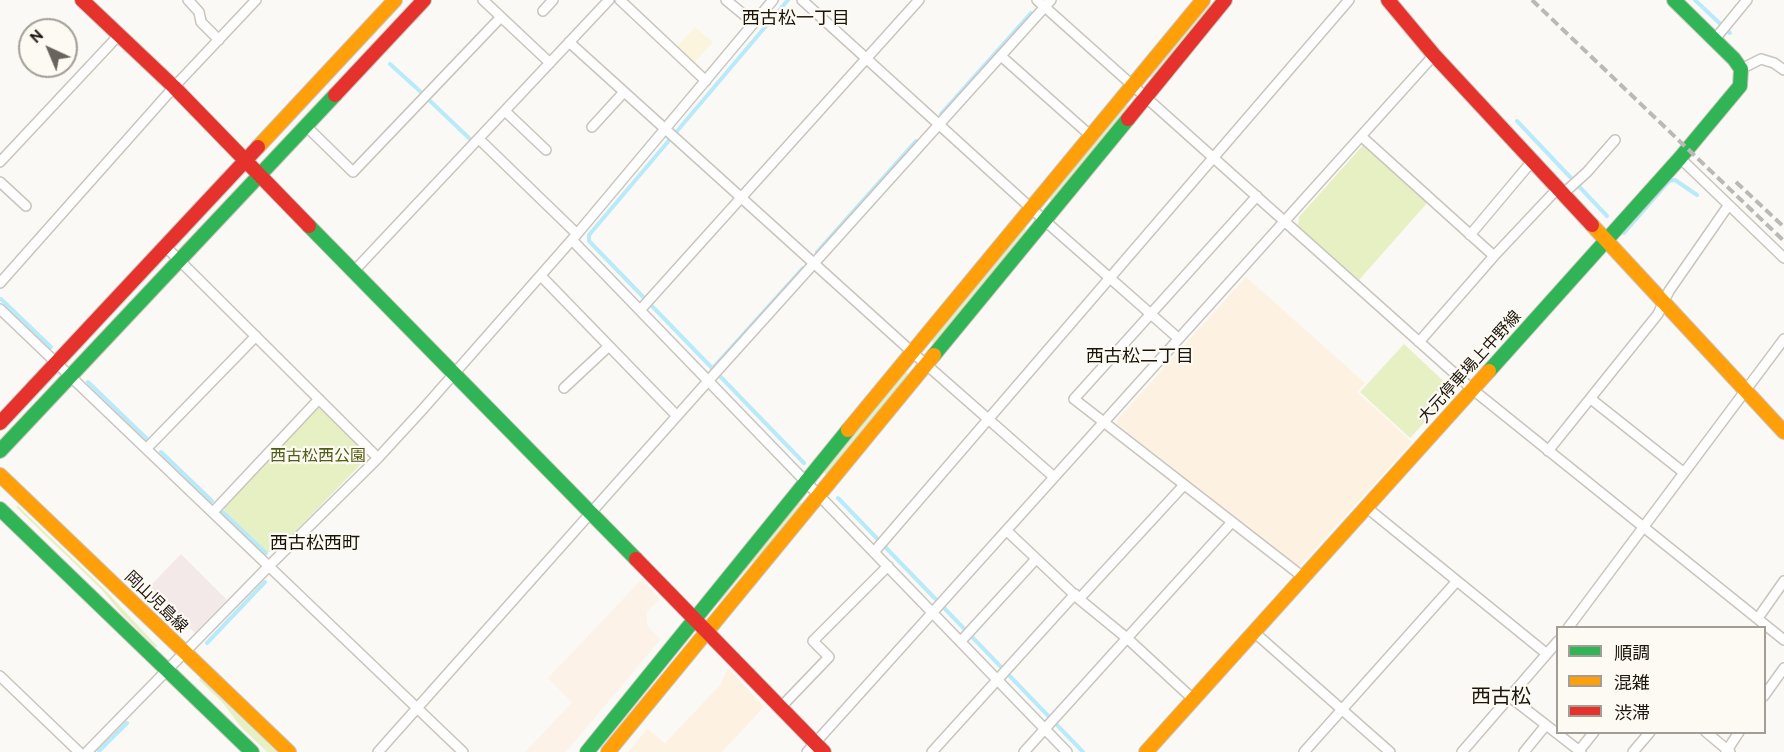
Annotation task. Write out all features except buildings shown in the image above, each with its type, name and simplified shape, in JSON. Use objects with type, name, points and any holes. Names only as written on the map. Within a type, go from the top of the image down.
[{"type":"street","points":[[82,0],[174,87],[260,174],[781,707],[815,749],[1054,477],[1434,55]]},
{"type":"street","points":[[188,0],[199,12],[201,22],[219,40]]},
{"type":"street","points":[[0,423],[395,0]]},
{"type":"street","points":[[0,451],[423,0]]},
{"type":"street","points":[[483,0],[550,63]]},
{"type":"street","points":[[543,11],[553,0]]},
{"type":"street","points":[[354,271],[609,0]]},
{"type":"street","points":[[620,0],[706,81]]},
{"type":"street","points":[[726,0],[754,23]]},
{"type":"street","points":[[87,752],[378,458],[455,374],[670,133],[706,81],[773,0]]},
{"type":"street","points":[[802,0],[1031,209],[1178,338]]},
{"type":"street","points":[[645,304],[919,0]]},
{"type":"street","points":[[1036,0],[1048,4],[1132,86],[1472,389],[1784,640]]},
{"type":"street","points":[[587,752],[912,352],[1203,0]]},
{"type":"street","points":[[608,752],[1225,0]]},
{"type":"street","points":[[879,547],[1349,0]]},
{"type":"street","points":[[1388,0],[1434,55],[1533,160],[1568,186],[1607,238],[1784,432]]},
{"type":"street","points":[[1674,0],[1721,32],[1741,69],[1761,59],[1774,63],[1784,70]]},
{"type":"street","points":[[1721,32],[1747,0]]},
{"type":"street","points":[[0,283],[174,87],[219,40],[250,2]]},
{"type":"street","points":[[378,752],[1048,4]]},
{"type":"street","points":[[306,126],[353,172],[501,18]]},
{"type":"street","points":[[0,162],[119,35]]},
{"type":"street","points":[[569,42],[1054,477]]},
{"type":"street","points":[[1001,56],[1091,136]]},
{"type":"street","name":"大元停車場上中野線","points":[[1146,752],[1680,158],[1736,93],[1740,86],[1741,69]]},
{"type":"street","points":[[591,127],[624,92]]},
{"type":"street","points":[[505,111],[546,150]]},
{"type":"street","points":[[1361,136],[1494,256]]},
{"type":"street","points":[[479,139],[714,375],[819,494],[879,547],[888,566],[938,608],[1050,724],[1067,752]]},
{"type":"street","points":[[1419,342],[1494,256],[1568,186],[1587,172],[1615,140]]},
{"type":"street","points":[[1680,158],[1784,258]]},
{"type":"street","points":[[1470,235],[1533,160]]},
{"type":"street","points":[[0,182],[26,206]]},
{"type":"street","points":[[1257,196],[1074,399],[1303,577]]},
{"type":"street","points":[[1548,451],[1658,314],[1669,291],[1728,206]]},
{"type":"street","points":[[166,246],[378,458]]},
{"type":"street","points":[[541,276],[677,416]]},
{"type":"street","points":[[0,309],[462,752]]},
{"type":"street","points":[[147,448],[256,336]]},
{"type":"street","points":[[1573,626],[1683,472],[1747,391],[1784,339]]},
{"type":"street","points":[[564,388],[609,346]]},
{"type":"street","points":[[213,512],[319,399]]},
{"type":"street","points":[[1591,399],[1683,472]]},
{"type":"street","name":"岡山児島線","points":[[0,475],[289,752]]},
{"type":"street","points":[[933,752],[1002,675],[1184,484]]},
{"type":"street","points":[[1366,507],[1547,654]]},
{"type":"street","points":[[0,509],[252,752]]},
{"type":"street","points":[[1024,752],[1232,522]]},
{"type":"street","points":[[1007,531],[1077,597],[1128,639],[1194,700]]},
{"type":"street","points":[[965,636],[1036,559]]},
{"type":"street","points":[[781,707],[829,657],[813,641],[888,566]]},
{"type":"street","points":[[1304,752],[1457,581]]},
{"type":"street","points":[[1758,618],[1784,581]]},
{"type":"street","points":[[1254,632],[1390,752]]},
{"type":"street","points":[[1462,752],[1556,642]]},
{"type":"street","points":[[1766,693],[1784,668]]},
{"type":"street","points":[[0,676],[79,752]]},
{"type":"street","points":[[1510,697],[1556,733]]},
{"type":"street","points":[[1524,752],[1546,725]]},
{"type":"street","points":[[1557,734],[1579,752],[1592,734]]},
{"type":"street","points":[[1633,752],[1648,734]]},
{"type":"street","points":[[1708,734],[1728,751],[1738,734]]},
{"type":"shaded area","points":[[1246,277],[1365,383],[1357,392],[1412,442],[1299,567],[1118,425],[1117,420]]},
{"type":"shaded area","points":[[181,554],[227,600],[195,633],[149,587]]},
{"type":"shaded area","points":[[642,579],[660,599],[647,611],[647,625],[661,639],[566,752],[525,752],[572,702],[548,678]]},
{"type":"shaded area","points":[[728,668],[764,707],[722,752],[628,752],[647,729],[665,743],[720,685]]},
{"type":"green space","points":[[1208,3],[1212,6],[1150,78],[1149,75]]},
{"type":"green space","points":[[1128,105],[1130,107],[1052,201],[1050,200],[1049,197]]},
{"type":"green space","points":[[1364,144],[1428,202],[1359,280],[1298,226],[1299,217]]},
{"type":"green space","points":[[1025,228],[1028,231],[933,344],[932,340]]},
{"type":"green space","points":[[1404,344],[1454,391],[1410,438],[1360,392]]},
{"type":"green space","points":[[906,372],[910,375],[828,475],[825,474],[824,471]]},
{"type":"green space","name":"西古松西公園","points":[[315,408],[321,408],[365,453],[365,460],[275,552],[267,552],[224,510],[224,506]]},
{"type":"green space","points":[[798,503],[802,503],[803,506],[719,603],[717,601]]},
{"type":"green space","points":[[17,505],[104,589],[158,647],[155,647],[122,614],[102,590],[17,508]]},
{"type":"green space","points":[[200,677],[277,752],[267,752],[240,726],[223,703],[199,680]]},
{"type":"sand","points":[[695,27],[713,42],[694,63],[676,47]]},
{"type":"waterway","points":[[788,0],[589,235],[589,241],[804,463]]},
{"type":"waterway","points":[[1695,0],[1730,33]]},
{"type":"waterway","points":[[941,114],[1031,13]]},
{"type":"waterway","points":[[390,64],[422,93]]},
{"type":"waterway","points":[[428,99],[470,139]]},
{"type":"waterway","points":[[1517,121],[1607,216]]},
{"type":"waterway","points":[[817,252],[916,141]]},
{"type":"waterway","points":[[1623,231],[1624,233],[1669,181],[1675,180],[1697,195]]},
{"type":"waterway","points":[[712,369],[803,268]]},
{"type":"waterway","points":[[1,299],[51,347]]},
{"type":"waterway","points":[[88,382],[146,438]]},
{"type":"waterway","points":[[161,452],[212,501]]},
{"type":"waterway","points":[[838,498],[1083,752]]},
{"type":"waterway","points":[[223,512],[266,553]]},
{"type":"waterway","points":[[207,643],[265,582]]},
{"type":"waterway","points":[[99,751],[127,723]]},
{"type":"railway","points":[[1532,0],[1784,241]]},
{"type":"railway","points":[[1736,182],[1784,227]]},
{"type":"traffic: fast","points":[[1489,371],[1680,158],[1740,86],[1741,69],[1734,59],[1674,0]]},
{"type":"traffic: fast","points":[[0,451],[335,95]]},
{"type":"traffic: fast","points":[[934,355],[1128,119]]},
{"type":"traffic: fast","points":[[309,226],[636,559]]},
{"type":"traffic: fast","points":[[587,752],[848,430]]},
{"type":"traffic: fast","points":[[0,509],[252,752]]},
{"type":"traffic: slow","points":[[258,147],[395,0]]},
{"type":"traffic: slow","points":[[848,430],[1203,0]]},
{"type":"traffic: slow","points":[[1592,225],[1784,432]]},
{"type":"traffic: slow","points":[[608,752],[934,355]]},
{"type":"traffic: slow","points":[[1146,752],[1489,371]]},
{"type":"traffic: slow","points":[[0,475],[289,752]]},
{"type":"traffic: jam","points":[[82,0],[174,87],[309,226]]},
{"type":"traffic: jam","points":[[335,95],[424,0]]},
{"type":"traffic: jam","points":[[1128,119],[1225,0]]},
{"type":"traffic: jam","points":[[1388,0],[1434,55],[1592,225]]},
{"type":"traffic: jam","points":[[0,423],[258,147]]},
{"type":"traffic: jam","points":[[636,559],[824,752]]},
{"type":"district","name":"西古松一丁目","points":[[796,19]]},
{"type":"district","name":"西古松二丁目","points":[[1140,357]]},
{"type":"district","name":"西古松西町","points":[[315,544]]},
{"type":"district","name":"西古松","points":[[1501,697]]}]
